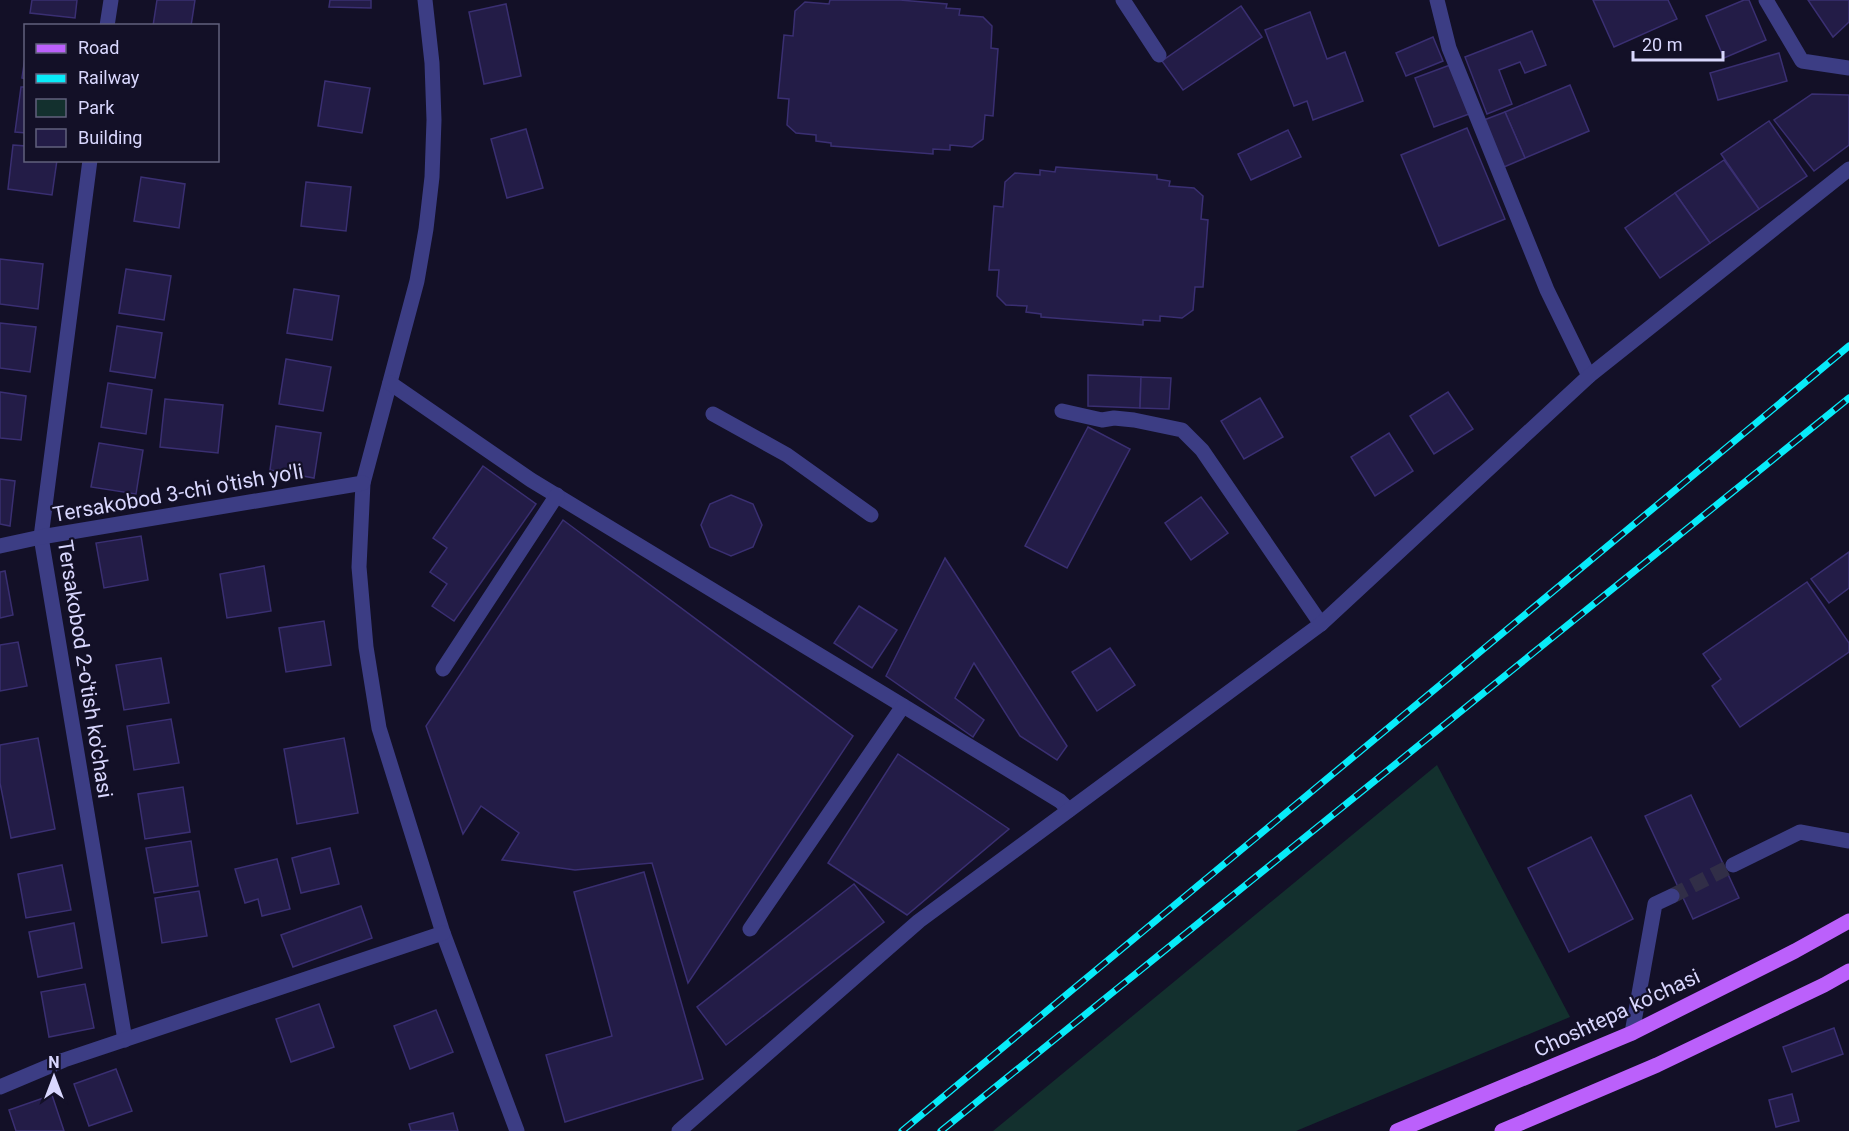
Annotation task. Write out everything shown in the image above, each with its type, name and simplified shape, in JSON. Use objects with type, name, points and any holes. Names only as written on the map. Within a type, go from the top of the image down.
[{"type":"main road","name":"Choshtepa ko'chasi","points":[[1397,1131],[1632,1033],[1795,951],[1849,921]]},
{"type":"main road","points":[[1502,1131],[1657,1065],[1849,971]]},
{"type":"street","points":[[107,24],[111,0]]},
{"type":"street","points":[[425,0],[432,63],[434,120],[432,177],[426,229],[417,281],[363,483],[359,567],[366,647],[379,728],[443,933],[517,1131]]},
{"type":"street","points":[[1123,0],[1159,55]]},
{"type":"street","points":[[1437,0],[1449,48],[1471,103],[1547,290],[1589,376]]},
{"type":"street","points":[[1766,0],[1802,61],[1849,68]]},
{"type":"street","name":"Tersakobod 2-o'tish ko'chasi","points":[[90,162],[41,537],[125,1040]]},
{"type":"street","points":[[679,1131],[918,921],[1321,624],[1589,376],[1849,169]]},
{"type":"street","points":[[390,383],[531,480],[1060,801],[1069,810]]},
{"type":"street","points":[[1062,411],[1102,420],[1114,418],[1134,420],[1182,430],[1202,450],[1321,624]]},
{"type":"street","points":[[713,414],[787,455],[871,515]]},
{"type":"street","name":"Tersakobod 3-chi o'tish yo'li","points":[[0,546],[41,537],[363,483]]},
{"type":"street","points":[[443,669],[556,495]]},
{"type":"street","points":[[750,929],[903,706]]},
{"type":"street","points":[[1733,865],[1800,832],[1849,841]]},
{"type":"street","points":[[1632,1033],[1655,904],[1672,896]]},
{"type":"street","points":[[0,1087],[64,1060],[443,933]]},
{"type":"green space","points":[[1437,765],[1570,1017],[1296,1131],[993,1131]]},
{"type":"building","points":[[32,0],[77,0],[75,18],[30,13]]},
{"type":"building","points":[[157,0],[195,0],[191,24],[153,24]]},
{"type":"building","points":[[330,0],[371,0],[371,8],[329,7]]},
{"type":"building","points":[[830,0],[900,0],[947,4],[946,8],[960,9],[959,15],[983,17],[992,26],[991,48],[998,49],[993,116],[985,115],[983,139],[972,147],[950,145],[950,150],[933,149],[933,154],[831,146],[831,143],[816,141],[816,135],[796,133],[787,125],[789,99],[778,98],[784,35],[793,36],[795,11],[805,2],[829,4]]},
{"type":"building","points":[[1593,0],[1668,0],[1677,19],[1614,47]]},
{"type":"building","points":[[1749,0],[1766,40],[1724,58],[1706,16]]},
{"type":"building","points":[[1808,0],[1849,0],[1849,22],[1833,37]]},
{"type":"building","points":[[506,4],[521,76],[484,84],[469,12]]},
{"type":"building","points":[[1241,6],[1262,37],[1183,90],[1162,61]]},
{"type":"building","points":[[1310,12],[1327,59],[1345,52],[1363,101],[1313,120],[1307,101],[1294,106],[1265,30]]},
{"type":"building","points":[[1532,31],[1546,65],[1525,73],[1520,62],[1499,70],[1512,104],[1487,114],[1465,57]]},
{"type":"building","points":[[1433,37],[1443,61],[1406,76],[1396,53]]},
{"type":"building","points":[[1779,53],[1787,81],[1718,100],[1710,73]]},
{"type":"building","points":[[1450,65],[1469,114],[1434,127],[1415,78]]},
{"type":"building","points":[[325,81],[370,88],[362,133],[318,126]]},
{"type":"building","points":[[1570,85],[1589,131],[1525,158],[1505,112]]},
{"type":"building","points":[[21,87],[24,87],[24,133],[15,132]]},
{"type":"building","points":[[1812,94],[1849,95],[1849,145],[1814,171],[1774,120]]},
{"type":"building","points":[[1505,112],[1525,158],[1504,167],[1484,120]]},
{"type":"building","points":[[1769,121],[1807,176],[1759,209],[1721,154]]},
{"type":"building","points":[[1467,128],[1505,219],[1439,246],[1401,155]]},
{"type":"building","points":[[526,129],[543,188],[507,198],[491,139]]},
{"type":"building","points":[[1288,130],[1301,157],[1251,180],[1238,154]]},
{"type":"building","points":[[13,145],[24,146],[24,162],[57,162],[52,195],[8,189]]},
{"type":"building","points":[[1724,160],[1759,209],[1710,243],[1675,193]]},
{"type":"building","points":[[1056,167],[1157,175],[1157,179],[1170,181],[1169,186],[1194,188],[1203,196],[1201,219],[1208,220],[1203,287],[1195,287],[1193,310],[1182,318],[1160,316],[1160,321],[1143,320],[1143,325],[1041,317],[1041,314],[1026,312],[1027,306],[1006,305],[997,296],[999,270],[989,270],[994,206],[1003,207],[1005,182],[1015,173],[1040,175],[1040,170],[1055,172]]},
{"type":"building","points":[[141,177],[185,184],[179,228],[134,221]]},
{"type":"building","points":[[306,182],[351,187],[346,231],[301,226]]},
{"type":"building","points":[[1675,193],[1710,243],[1660,278],[1625,228]]},
{"type":"building","points":[[0,259],[43,264],[38,309],[0,304]]},
{"type":"building","points":[[126,269],[171,276],[164,320],[119,313]]},
{"type":"building","points":[[294,289],[339,296],[332,340],[287,333]]},
{"type":"building","points":[[0,323],[36,327],[30,372],[0,368]]},
{"type":"building","points":[[117,326],[162,333],[155,378],[110,371]]},
{"type":"building","points":[[286,359],[331,367],[323,411],[279,404]]},
{"type":"building","points":[[1088,375],[1141,377],[1140,408],[1088,406]]},
{"type":"building","points":[[1141,377],[1171,378],[1169,409],[1140,408]]},
{"type":"building","points":[[108,383],[152,390],[146,434],[101,427]]},
{"type":"building","points":[[0,392],[26,396],[21,440],[0,438]]},
{"type":"building","points":[[1448,392],[1473,429],[1434,454],[1410,416]]},
{"type":"building","points":[[1260,398],[1283,437],[1244,459],[1221,421]]},
{"type":"building","points":[[165,399],[223,405],[218,453],[160,447]]},
{"type":"building","points":[[276,426],[321,433],[314,478],[270,470]]},
{"type":"building","points":[[1088,427],[1130,449],[1067,568],[1025,546]]},
{"type":"building","points":[[1389,433],[1413,471],[1375,496],[1351,457]]},
{"type":"building","points":[[99,443],[143,450],[136,494],[91,487]]},
{"type":"building","points":[[483,466],[536,504],[454,621],[432,606],[447,584],[430,572],[447,548],[433,538]]},
{"type":"building","points":[[0,479],[15,481],[10,526],[0,524]]},
{"type":"building","points":[[731,495],[753,504],[762,525],[753,547],[731,556],[710,547],[701,525],[710,504]]},
{"type":"building","points":[[1201,497],[1228,533],[1191,560],[1165,523]]},
{"type":"building","points":[[563,520],[853,736],[688,983],[652,863],[575,870],[502,860],[519,833],[481,806],[463,834],[426,726]]},
{"type":"building","points":[[141,536],[148,580],[104,588],[96,543]]},
{"type":"building","points":[[1849,552],[1849,588],[1829,603],[1811,579]]},
{"type":"building","points":[[945,558],[1067,746],[1057,760],[1020,736],[974,663],[955,698],[984,720],[973,737],[886,676]]},
{"type":"building","points":[[264,566],[271,611],[227,618],[220,574]]},
{"type":"building","points":[[5,571],[13,615],[0,618],[0,572]]},
{"type":"building","points":[[1807,582],[1849,643],[1849,652],[1740,727],[1712,686],[1721,679],[1703,654]]},
{"type":"building","points":[[859,606],[897,630],[872,668],[834,643]]},
{"type":"building","points":[[324,621],[331,665],[286,672],[279,628]]},
{"type":"building","points":[[18,642],[27,686],[0,691],[0,645]]},
{"type":"building","points":[[1110,648],[1135,685],[1097,711],[1072,672]]},
{"type":"building","points":[[161,658],[169,703],[124,710],[116,665]]},
{"type":"building","points":[[171,719],[179,763],[134,770],[127,726]]},
{"type":"building","points":[[38,738],[55,829],[11,838],[0,783],[0,745]]},
{"type":"building","points":[[344,738],[358,813],[297,824],[284,749]]},
{"type":"building","points":[[898,754],[1009,829],[907,915],[828,863]]},
{"type":"building","points":[[183,787],[190,832],[145,839],[138,794]]},
{"type":"building","points":[[1691,795],[1739,898],[1693,919],[1645,816]]},
{"type":"building","points":[[1591,837],[1633,919],[1569,952],[1528,868]]},
{"type":"building","points":[[191,841],[198,886],[154,893],[146,848]]},
{"type":"building","points":[[330,848],[339,884],[301,893],[292,858]]},
{"type":"building","points":[[277,859],[290,909],[262,916],[258,899],[245,903],[235,869]]},
{"type":"building","points":[[62,865],[71,910],[26,918],[18,874]]},
{"type":"building","points":[[644,872],[703,1079],[565,1122],[546,1055],[612,1036],[574,892]]},
{"type":"building","points":[[854,884],[884,922],[726,1045],[697,1007]]},
{"type":"building","points":[[199,891],[207,936],[162,943],[155,898]]},
{"type":"building","points":[[361,906],[372,938],[293,967],[281,935]]},
{"type":"building","points":[[74,923],[82,968],[38,977],[29,932]]},
{"type":"building","points":[[85,984],[94,1028],[49,1037],[41,992]]},
{"type":"building","points":[[319,1004],[334,1047],[291,1062],[276,1019]]},
{"type":"building","points":[[436,1010],[453,1052],[410,1069],[394,1026]]},
{"type":"building","points":[[1834,1028],[1843,1054],[1792,1072],[1783,1047]]},
{"type":"building","points":[[116,1069],[132,1111],[89,1126],[74,1084]]},
{"type":"building","points":[[1792,1094],[1799,1121],[1776,1127],[1769,1100]]},
{"type":"building","points":[[52,1095],[64,1131],[16,1131],[9,1110]]},
{"type":"building","points":[[453,1113],[458,1131],[411,1131],[409,1124]]},
{"type":"tunnel","points":[[1672,896],[1733,865]]},
{"type":"railway","points":[[902,1131],[1849,346]]},
{"type":"railway","points":[[941,1131],[1849,398]]}]
